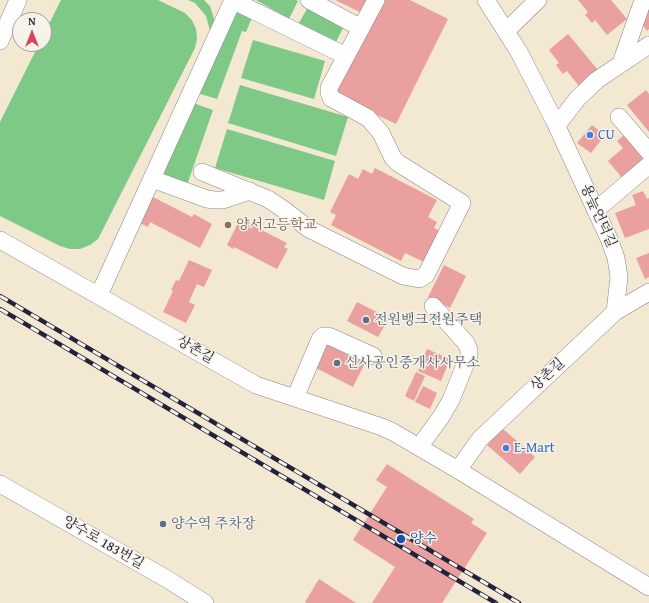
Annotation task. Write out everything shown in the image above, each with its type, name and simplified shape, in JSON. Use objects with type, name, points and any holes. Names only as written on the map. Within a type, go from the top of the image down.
[{"type":"street","points":[[0,41],[18,0]]},
{"type":"street","points":[[99,295],[233,0],[346,56]]},
{"type":"street","points":[[310,0],[361,28]]},
{"type":"street","points":[[202,172],[268,199],[309,229],[403,276],[419,278],[426,275],[462,203],[398,163],[393,158],[381,133],[368,118],[331,98],[329,95],[329,88],[376,0]]},
{"type":"street","name":"용늪언덕길","points":[[486,0],[519,52],[557,124],[610,241],[616,258],[619,277],[615,312]]},
{"type":"street","points":[[506,31],[538,0]]},
{"type":"street","points":[[621,63],[644,0]]},
{"type":"street","points":[[557,124],[586,89],[621,63],[649,45]]},
{"type":"street","points":[[619,117],[649,152]]},
{"type":"street","points":[[596,210],[649,165]]},
{"type":"street","points":[[152,179],[214,200],[223,200],[250,191]]},
{"type":"street","name":"상촌길","points":[[0,240],[256,385],[382,427],[458,470],[649,588]]},
{"type":"street","name":"상촌길","points":[[458,470],[480,439],[615,312],[649,292]]},
{"type":"street","points":[[419,447],[441,417],[451,400],[469,355],[469,350],[466,343],[433,306]]},
{"type":"street","points":[[295,398],[320,338],[323,336],[331,337],[373,356]]},
{"type":"street","name":"양수로 183번길","points":[[0,484],[205,603]]},
{"type":"green space","points":[[61,0],[158,0],[185,13],[192,20],[196,29],[197,39],[195,48],[98,239],[90,245],[80,249],[70,249],[60,246],[0,216],[0,122],[35,52],[52,52],[52,18]]},
{"type":"green space","points":[[188,0],[204,0],[210,6],[214,19],[212,38],[206,16],[195,3]]},
{"type":"green space","points":[[256,0],[296,0],[298,1],[289,19]]},
{"type":"green space","points":[[234,7],[253,15],[246,32],[242,31],[217,99],[197,93]]},
{"type":"green space","points":[[308,7],[344,26],[336,42],[299,23]]},
{"type":"green space","points":[[253,40],[325,61],[314,99],[241,78]]},
{"type":"green space","points":[[240,85],[348,117],[336,156],[228,123]]},
{"type":"green space","points":[[193,103],[213,110],[187,185],[163,176]]},
{"type":"green space","points":[[227,129],[335,161],[324,200],[215,168]]},
{"type":"building","points":[[335,0],[370,0],[364,14]]},
{"type":"building","points":[[382,0],[410,0],[448,19],[396,124],[335,95]]},
{"type":"building","points":[[578,0],[611,0],[627,19],[607,35],[595,20],[592,23],[585,15],[588,12]]},
{"type":"building","points":[[649,6],[649,29],[647,31],[641,22],[647,18],[643,10]]},
{"type":"building","points":[[568,34],[598,70],[579,86],[567,71],[563,74],[556,65],[559,63],[549,50]]},
{"type":"building","points":[[646,90],[649,94],[649,132],[627,105]]},
{"type":"building","points":[[592,125],[602,133],[599,137],[602,139],[591,153],[577,143]]},
{"type":"building","points":[[624,135],[648,158],[623,179],[608,161],[623,148],[617,141]]},
{"type":"building","points":[[375,168],[437,200],[428,217],[437,222],[434,228],[443,232],[426,263],[405,253],[401,261],[331,225],[336,215],[330,212],[349,174],[358,179],[363,169],[372,174]]},
{"type":"building","points":[[643,191],[647,199],[649,198],[649,229],[625,238],[615,213],[636,205],[632,195]]},
{"type":"building","points":[[149,195],[192,217],[194,214],[212,224],[200,248],[150,222],[148,227],[136,221]]},
{"type":"building","points":[[244,221],[287,243],[284,247],[288,249],[277,269],[234,247],[233,249],[227,245],[238,223],[242,225]]},
{"type":"building","points":[[649,253],[649,277],[645,279],[636,258]]},
{"type":"building","points":[[189,260],[212,270],[204,287],[197,284],[189,302],[195,305],[186,323],[163,312],[173,291],[171,290],[176,280],[179,281]]},
{"type":"building","points":[[444,265],[466,276],[450,308],[428,297]]},
{"type":"building","points":[[357,302],[389,318],[378,337],[347,321]]},
{"type":"building","points":[[326,344],[365,363],[353,387],[314,367]]},
{"type":"building","points":[[427,349],[450,359],[441,381],[418,371]]},
{"type":"building","points":[[416,372],[425,376],[414,401],[405,396]]},
{"type":"building","points":[[423,386],[437,393],[430,409],[415,402]]},
{"type":"building","points":[[502,428],[535,457],[520,474],[487,445]]},
{"type":"building","points":[[387,464],[474,519],[471,523],[487,533],[442,603],[372,603],[395,567],[353,540],[387,487],[376,480]]},
{"type":"building","points":[[319,579],[356,603],[305,602]]},
{"type":"railway","points":[[0,296],[519,603]]},
{"type":"railway","points":[[0,309],[496,603]]},
{"type":"place","name":"CU","points":[[590,135]]},
{"type":"place","name":"양서고등학교","points":[[228,225]]},
{"type":"place","name":"전원뱅크전원주택","points":[[366,320]]},
{"type":"place","name":"신사공인중개사사무소","points":[[337,363]]},
{"type":"place","name":"E-Mart","points":[[506,448]]},
{"type":"place","name":"양수역 주차장","points":[[163,524]]},
{"type":"place","name":"양수","points":[[401,539]]}]
